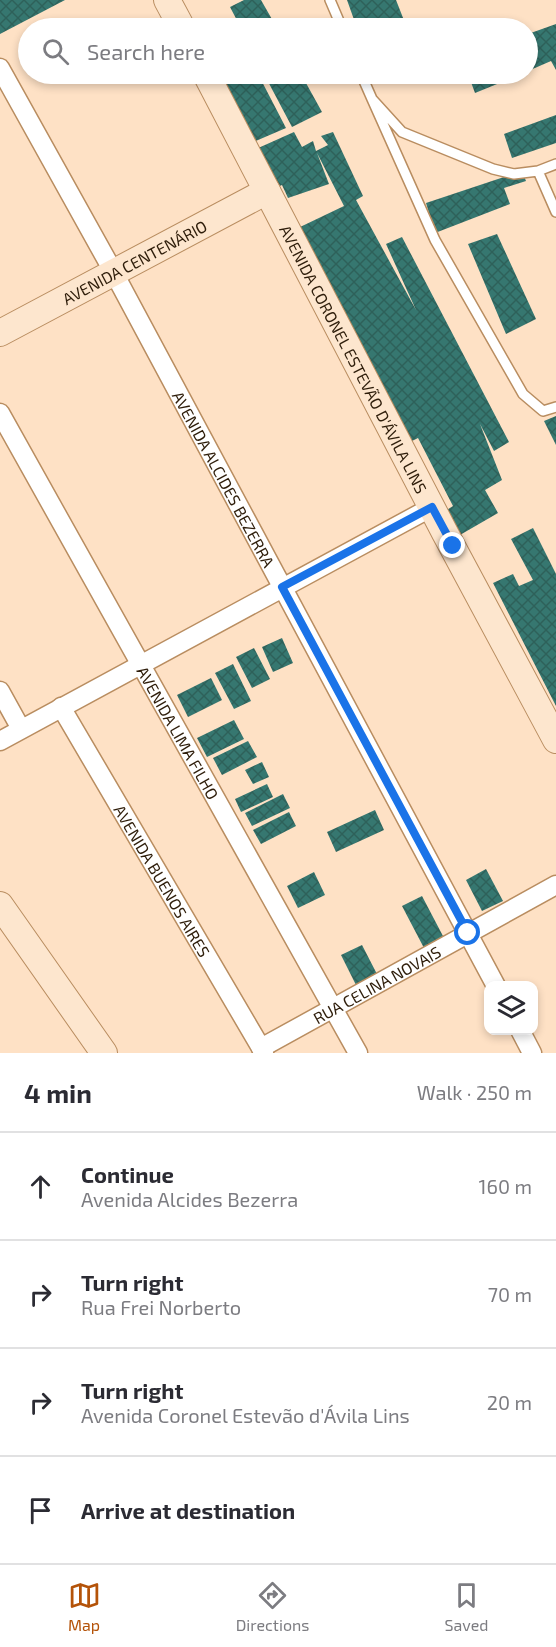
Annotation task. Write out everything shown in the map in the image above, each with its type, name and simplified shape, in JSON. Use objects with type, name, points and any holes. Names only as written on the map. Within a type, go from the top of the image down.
[{"type":"street","points":[[167,0],[177,18]]},
{"type":"street","name":"AVENIDA ALCIDES BEZERRA","points":[[0,68],[114,273],[493,981]]},
{"type":"street","name":"AVENIDA CORONEL ESTEVÃO D'ÁVILA LINS","points":[[211,84],[556,740]]},
{"type":"street","name":"AVENIDA CENTENÁRIO","points":[[0,333],[267,191]]},
{"type":"street","name":"AVENIDA LIMA FILHO","points":[[0,413],[358,1053]]},
{"type":"street","points":[[0,741],[432,507]]},
{"type":"street","points":[[0,691],[21,729]]},
{"type":"street","name":"AVENIDA BUENOS AIRES","points":[[61,707],[262,1050]]},
{"type":"street","name":"RUA CELINA NOVAIS","points":[[262,1050],[333,1008],[556,885]]},
{"type":"street","points":[[0,905],[104,1053]]},
{"type":"street","points":[[523,1035],[532,1053]]},
{"type":"lane","points":[[330,0],[338,18]]},
{"type":"lane","points":[[365,84],[435,240],[523,394],[543,411],[556,407]]},
{"type":"lane","points":[[372,99],[402,132],[493,169],[514,174],[538,171],[556,164]]},
{"type":"lane","points":[[538,171],[556,212]]},
{"type":"building","points":[[0,0],[65,0],[31,18],[18,18],[18,25],[0,34]]},
{"type":"building","points":[[244,0],[261,0],[271,18],[236,18],[230,7]]},
{"type":"building","points":[[347,0],[396,0],[403,18],[353,18]]},
{"type":"building","points":[[556,24],[556,70],[551,61],[538,67],[538,30]]},
{"type":"building","points":[[216,84],[263,84],[286,128],[249,144]]},
{"type":"building","points":[[269,84],[307,84],[322,112],[292,127]]},
{"type":"building","points":[[472,84],[497,84],[475,93]]},
{"type":"building","points":[[556,115],[556,143],[512,158],[504,134]]},
{"type":"building","points":[[294,132],[302,147],[313,141],[316,151],[328,145],[321,136],[333,132],[363,196],[356,200],[416,310],[386,244],[402,237],[509,442],[494,451],[480,424],[502,480],[485,490],[498,513],[453,539],[439,515],[453,506],[418,438],[408,443],[351,339],[357,336],[298,228],[344,206],[317,153],[329,184],[288,198],[282,185],[273,189],[256,149]]},
{"type":"building","points":[[522,171],[526,181],[504,188],[510,204],[435,233],[426,203]]},
{"type":"building","points":[[497,234],[536,319],[506,334],[468,244]]},
{"type":"building","points":[[556,416],[556,445],[544,421]]},
{"type":"building","points":[[533,528],[556,574],[556,706],[493,583],[513,574],[519,586],[533,580],[511,539]]},
{"type":"building","points":[[282,638],[293,663],[273,672],[262,647]]},
{"type":"building","points":[[254,648],[270,679],[252,688],[236,657]]},
{"type":"building","points":[[233,664],[251,701],[234,709],[215,673]]},
{"type":"building","points":[[211,678],[222,700],[188,717],[177,695]]},
{"type":"building","points":[[234,720],[244,739],[207,757],[197,738]]},
{"type":"building","points":[[248,741],[257,757],[222,775],[213,758]]},
{"type":"building","points":[[262,762],[269,777],[253,784],[245,770]]},
{"type":"building","points":[[267,784],[273,797],[241,812],[235,799]]},
{"type":"building","points":[[283,794],[290,808],[252,826],[245,813]]},
{"type":"building","points":[[375,810],[384,830],[336,852],[327,832]]},
{"type":"building","points":[[289,812],[296,826],[261,844],[253,830]]},
{"type":"building","points":[[486,869],[503,901],[482,911],[466,880]]},
{"type":"building","points":[[314,872],[325,895],[298,908],[287,886]]},
{"type":"building","points":[[422,896],[444,938],[424,948],[402,906]]},
{"type":"building","points":[[362,945],[379,978],[358,989],[341,955]]},
{"type":"route","points":[[453,546],[432,507],[282,587],[468,933]]}]
